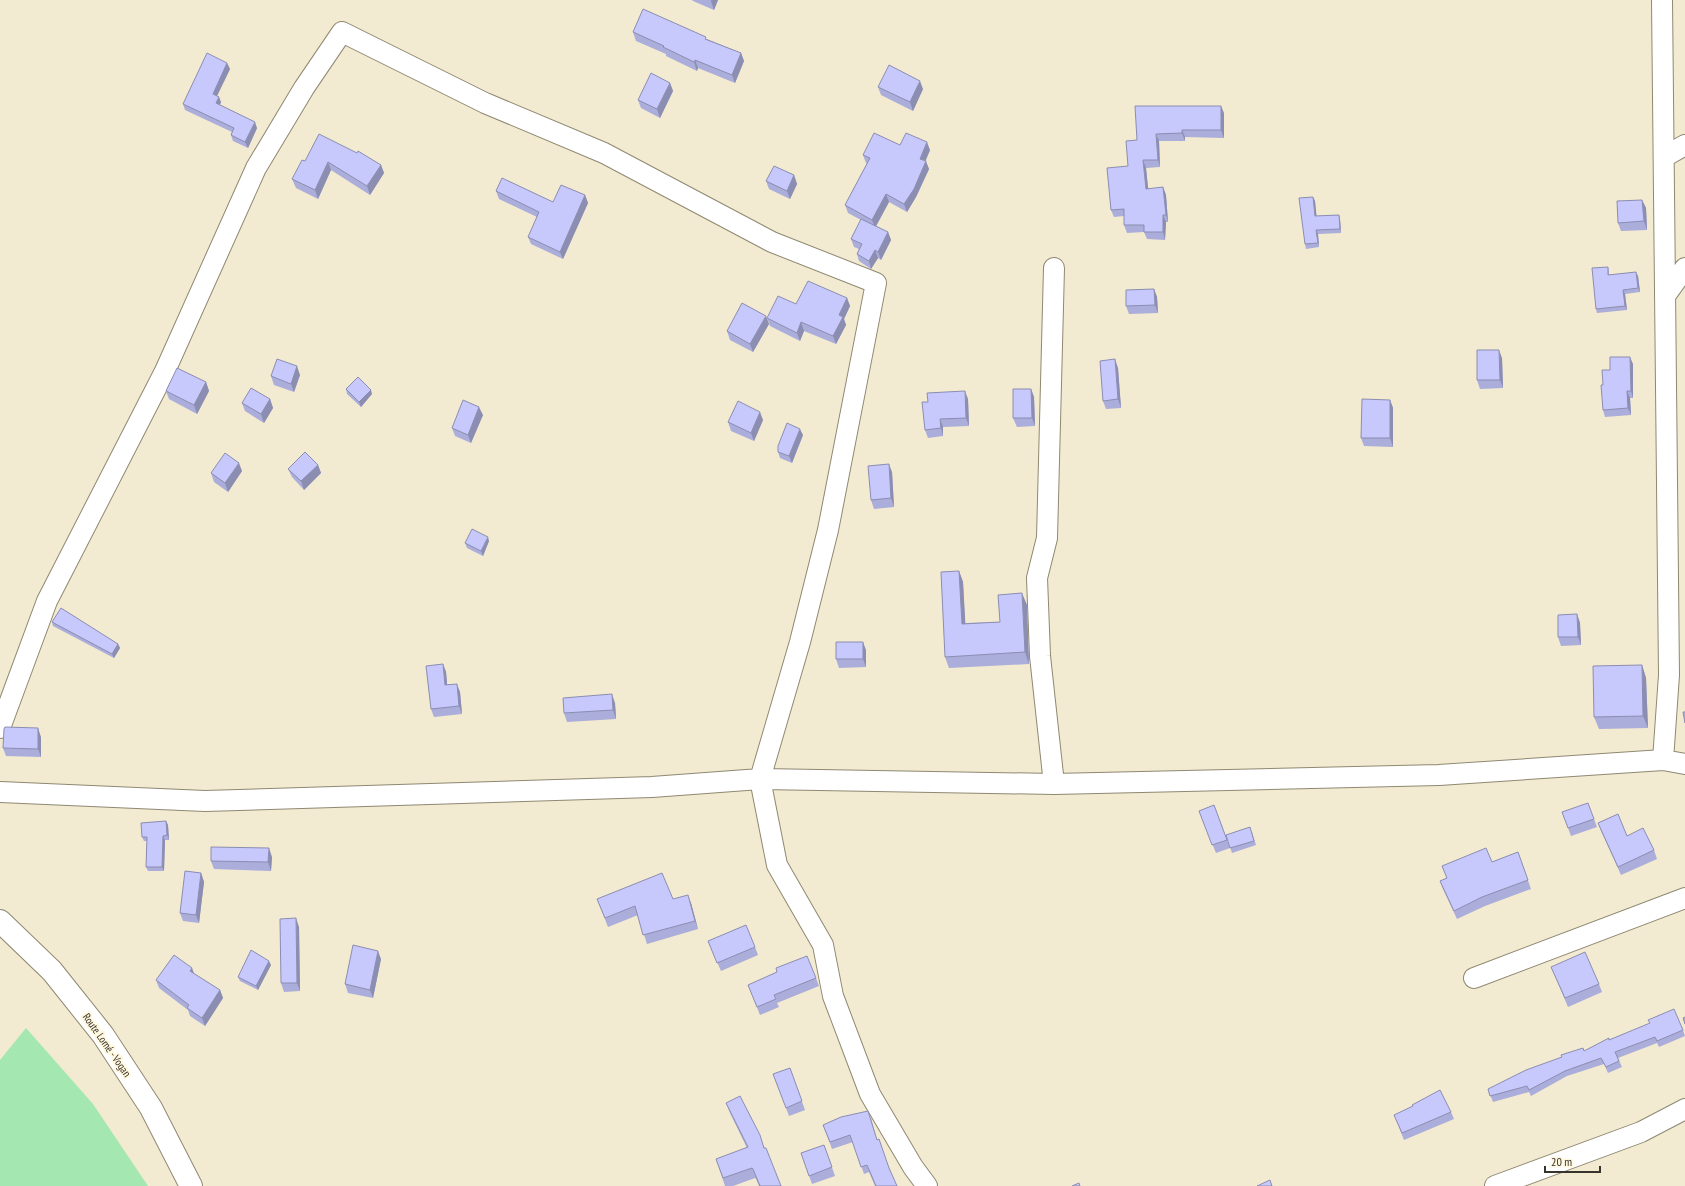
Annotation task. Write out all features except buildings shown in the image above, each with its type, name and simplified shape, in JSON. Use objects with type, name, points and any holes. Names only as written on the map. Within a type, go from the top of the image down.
[{"type":"main road","name":"Route Lomé - Vogan","points":[[0,921],[52,971],[103,1035],[151,1108],[191,1186]]},
{"type":"street","points":[[1662,0],[1669,675],[1663,760]]},
{"type":"street","points":[[0,728],[47,601],[165,371],[256,168],[304,88],[342,32],[484,102],[604,153],[772,242],[876,283],[828,530],[800,642],[760,779],[777,865],[823,944],[833,996],[870,1094],[913,1167],[928,1186]]},
{"type":"street","points":[[1664,157],[1685,145]]},
{"type":"street","points":[[1054,268],[1047,538],[1037,578],[1040,656],[1054,784]]},
{"type":"street","points":[[1665,296],[1685,268]]},
{"type":"street","points":[[0,792],[205,802],[652,787],[760,779],[1054,784],[1439,775],[1663,760],[1685,764]]},
{"type":"street","points":[[1474,978],[1685,898]]},
{"type":"street","points":[[1495,1186],[1641,1132],[1685,1109]]},
{"type":"green space","points":[[26,1028],[93,1104],[148,1186],[0,1186],[0,1060]]}]
